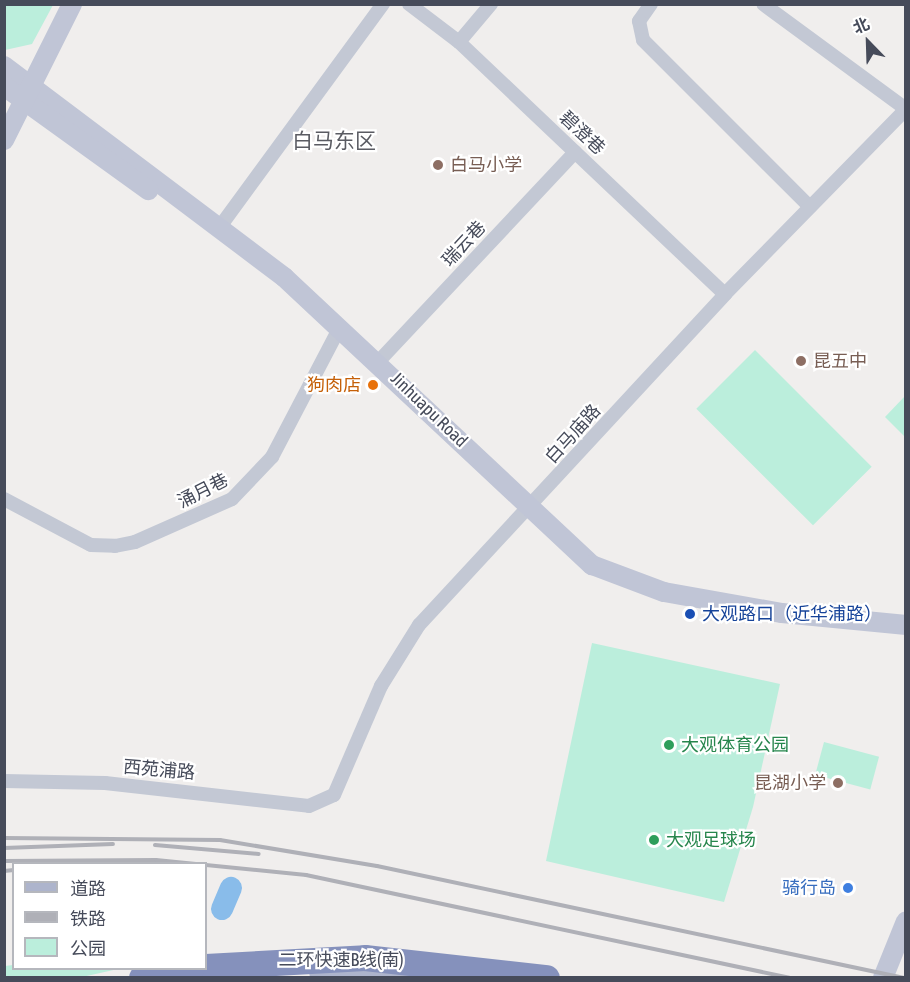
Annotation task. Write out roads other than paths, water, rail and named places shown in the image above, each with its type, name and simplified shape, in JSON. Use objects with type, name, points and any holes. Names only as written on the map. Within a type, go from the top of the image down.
[{"type":"highway","name":"二环快速B线(南)","points":[[207,966],[365,958],[548,978]]},
{"type":"highway","points":[[141,978],[186,970]]},
{"type":"main road","points":[[230,978],[343,972],[444,978]]},
{"type":"street","points":[[4,140],[72,4]]},
{"type":"street","points":[[219,228],[383,4]]},
{"type":"street","name":"碧澄巷","points":[[409,4],[459,42],[725,294]]},
{"type":"street","points":[[459,42],[491,4]]},
{"type":"street","points":[[651,4],[639,21],[643,39],[810,207]]},
{"type":"street","points":[[763,4],[906,109]]},
{"type":"street","name":"Jinhuapu Road","points":[[4,66],[28,93],[378,362],[585,574],[630,596],[783,625],[906,638]]},
{"type":"street","name":"Jinhuapu Road","points":[[4,86],[28,93],[219,228],[337,332],[526,511],[592,565],[633,584],[782,613],[906,625]]},
{"type":"street","name":"白马庙路","points":[[309,806],[323,803],[343,784],[366,715],[419,625],[725,294],[906,109]]},
{"type":"street","name":"瑞云巷","points":[[378,362],[575,152]]},
{"type":"street","name":"涌月巷","points":[[4,499],[91,545],[135,542],[216,507],[261,475],[337,332]]},
{"type":"street","name":"西苑浦路","points":[[4,781],[105,783],[309,806]]},
{"type":"street","points":[[883,978],[906,921]]},
{"type":"waterway","points":[[222,909],[231,888]]},
{"type":"railway","points":[[4,838],[220,840],[377,866],[904,978]]},
{"type":"railway","points":[[4,848],[113,844]]},
{"type":"railway","points":[[155,845],[259,854]]},
{"type":"railway","points":[[4,861],[156,860],[176,862]]},
{"type":"railway","points":[[207,865],[306,875],[789,978]]},
{"type":"railway","points":[[4,871],[12,870]]},
{"type":"place","name":"白马小学","points":[[438,165]]},
{"type":"place","name":"昆五中","points":[[801,361]]},
{"type":"place","name":"狗肉店","points":[[373,385]]},
{"type":"place","name":"大观路口（近华浦路）","points":[[690,614]]},
{"type":"place","name":"大观体育公园","points":[[669,745]]},
{"type":"place","name":"昆湖小学","points":[[838,783]]},
{"type":"place","name":"大观足球场","points":[[654,840]]},
{"type":"place","name":"骑行岛","points":[[848,888]]},
{"type":"district","name":"白马东区","points":[[334,140]]}]
